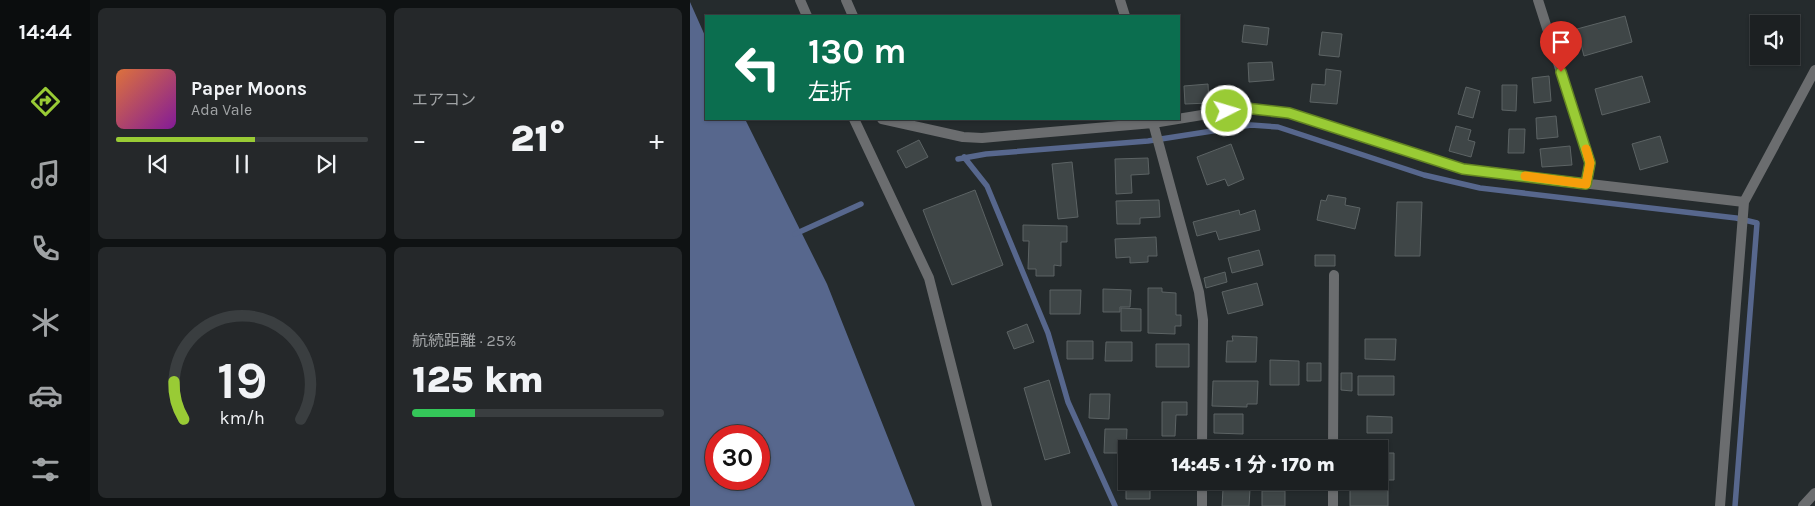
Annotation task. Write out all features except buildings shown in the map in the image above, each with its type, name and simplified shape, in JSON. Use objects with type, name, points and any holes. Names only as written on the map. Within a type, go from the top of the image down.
[{"type":"street","points":[[800,0],[807,15]]},
{"type":"street","points":[[846,0],[853,15]]},
{"type":"street","points":[[1120,0],[1125,15]]},
{"type":"street","points":[[1538,0],[1590,163],[1586,184]]},
{"type":"street","points":[[1720,506],[1743,204],[1815,70]]},
{"type":"street","points":[[1180,117],[1245,108],[1289,113],[1463,169],[1743,204]]},
{"type":"street","points":[[854,120],[929,278],[987,506]]},
{"type":"street","points":[[901,121],[963,137],[982,138],[1152,121],[1199,292],[1202,320],[1202,440]]},
{"type":"street","points":[[1333,440],[1334,275]]},
{"type":"street","points":[[1202,490],[1202,506]]},
{"type":"street","points":[[1333,490],[1333,506]]},
{"type":"street","points":[[1803,506],[1815,493]]},
{"type":"water","points":[[690,2],[705,36],[705,120],[745,120],[827,284],[915,506],[690,506]]},
{"type":"waterway","points":[[958,159],[986,154],[1148,141],[1251,125],[1278,127],[1424,175],[1480,188],[1736,218],[1757,223],[1735,506]]},
{"type":"waterway","points":[[964,157],[987,186],[1048,333],[1068,402],[1115,506]]},
{"type":"waterway","points":[[795,234],[861,204]]},
{"type":"slow traffic","points":[[1525,176],[1586,184],[1590,163],[1586,149]]},
{"type":"route","points":[[1227,111],[1245,108],[1289,113],[1463,169],[1586,184],[1590,163],[1561,72]]}]
